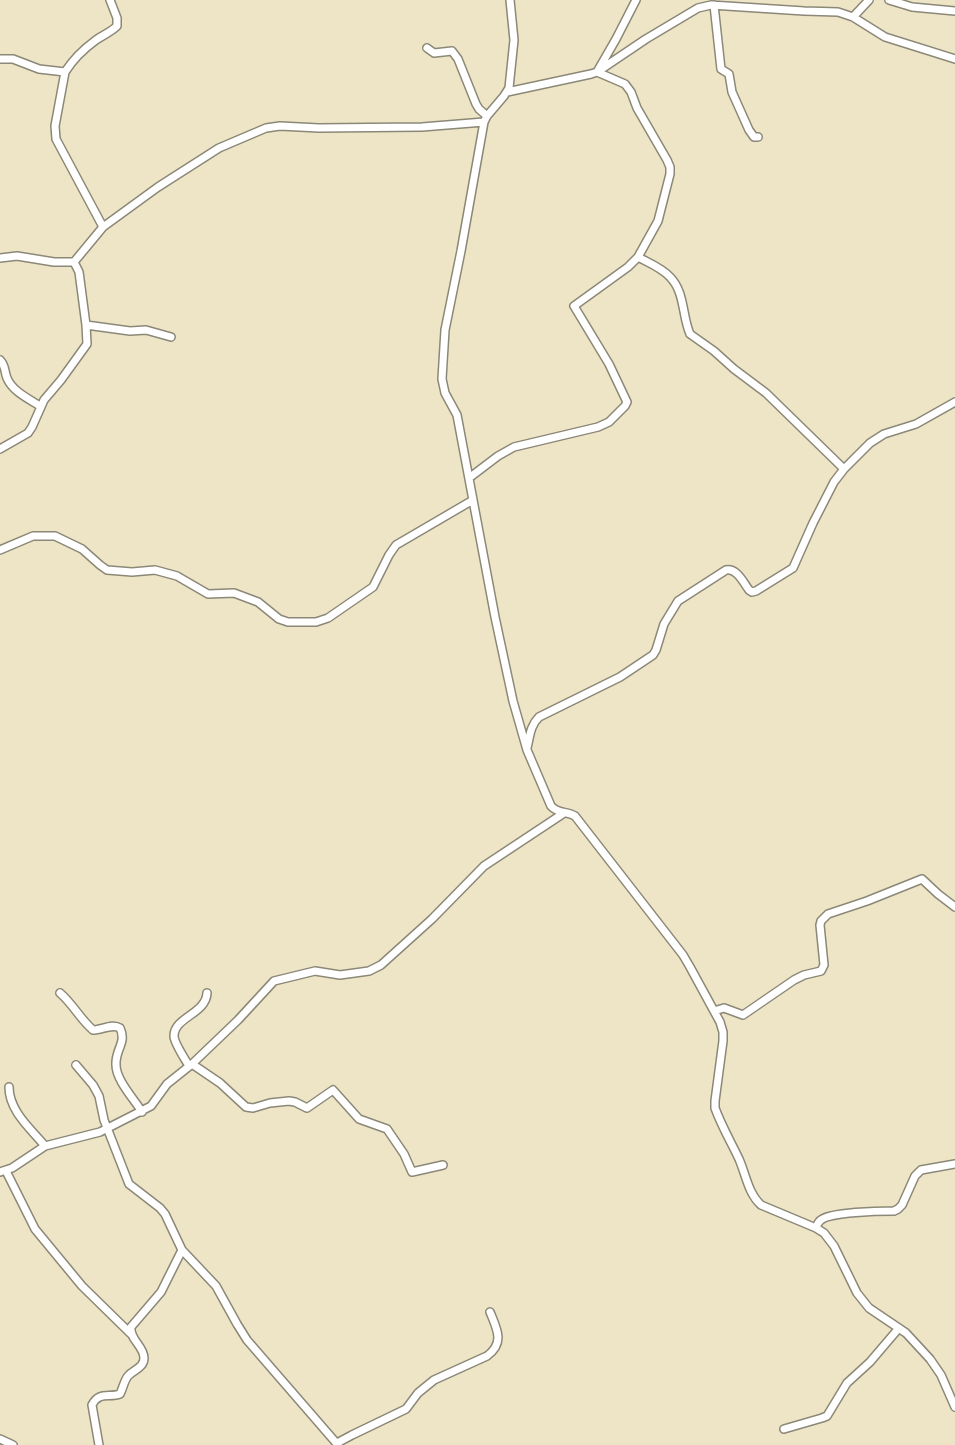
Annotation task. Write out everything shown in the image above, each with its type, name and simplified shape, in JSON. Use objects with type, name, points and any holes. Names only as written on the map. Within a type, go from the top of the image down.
[{"type":"street","points":[[102,227],[56,139],[55,126],[65,72],[91,44],[117,26],[117,18],[110,0]]},
{"type":"street","points":[[510,0],[514,40],[509,88],[486,119],[446,322],[442,379],[445,393],[457,415],[495,617],[513,701],[527,750],[551,806],[554,810],[575,816],[676,946],[714,1011],[723,1032],[715,1108],[740,1161],[751,1193],[761,1206],[816,1228],[829,1239],[857,1293],[876,1314],[899,1328],[936,1366],[955,1407]]},
{"type":"street","points":[[597,72],[636,0]]},
{"type":"street","points":[[854,16],[869,0]]},
{"type":"street","points":[[889,0],[912,8],[955,11]]},
{"type":"street","points":[[507,92],[597,72],[646,39],[698,8],[712,3],[845,13],[854,16],[885,37],[955,59]]},
{"type":"street","points":[[712,3],[721,69],[729,74],[732,92],[749,130],[754,137],[758,137]]},
{"type":"street","points":[[428,48],[434,53],[452,51],[476,104],[486,119]]},
{"type":"street","points":[[0,59],[13,59],[39,69],[65,72]]},
{"type":"street","points":[[469,478],[514,447],[598,427],[609,422],[627,402],[609,364],[574,306],[628,267],[638,257],[658,221],[670,167],[625,84],[597,72]]},
{"type":"street","points":[[74,262],[102,227],[212,152],[266,128],[280,126],[422,127],[486,119]]},
{"type":"street","points":[[0,258],[17,256],[54,262],[74,262]]},
{"type":"street","points":[[638,257],[665,272],[676,284],[690,334],[766,393],[844,469]]},
{"type":"street","points":[[0,449],[28,433],[47,394],[61,380],[85,348],[86,325],[79,272],[74,262]]},
{"type":"street","points":[[86,325],[130,331],[147,330],[171,337]]},
{"type":"street","points":[[0,360],[11,385],[40,406]]},
{"type":"street","points":[[527,750],[531,728],[539,717],[615,680],[653,655],[664,624],[674,605],[682,597],[726,570],[735,571],[752,592],[789,572],[834,482],[844,469],[877,438],[912,426],[955,402]]},
{"type":"street","points":[[0,550],[33,536],[51,536],[82,549],[107,570],[132,573],[155,570],[177,576],[208,594],[234,593],[258,602],[279,619],[288,622],[315,622],[328,618],[373,587],[396,545],[473,500]]},
{"type":"street","points":[[99,1445],[92,1409],[94,1401],[101,1396],[120,1394],[128,1376],[143,1363],[144,1358],[131,1334],[82,1286],[35,1229],[3,1171],[45,1146],[100,1132],[142,1112],[155,1102],[167,1084],[238,1020],[274,981],[315,971],[340,975],[369,971],[381,965],[432,919],[483,866],[564,813]]},
{"type":"street","points":[[714,1011],[724,1008],[742,1015],[799,977],[821,971],[824,967],[820,925],[828,914],[922,879],[955,907]]},
{"type":"street","points":[[60,993],[93,1030],[115,1026],[120,1028],[123,1037],[116,1056],[117,1071],[142,1112]]},
{"type":"street","points":[[207,993],[207,1000],[180,1023],[174,1035],[175,1041],[190,1065],[220,1083],[250,1108],[289,1101],[307,1108],[333,1090],[359,1119],[387,1129],[404,1154],[412,1172],[443,1165]]},
{"type":"street","points":[[76,1065],[99,1096],[107,1129],[129,1184],[165,1214],[187,1258],[216,1286],[247,1340],[338,1444],[387,1417],[403,1411],[410,1406],[418,1393],[434,1380],[492,1352],[496,1347],[498,1334],[490,1312]]},
{"type":"street","points":[[9,1087],[9,1096],[13,1105],[45,1146]]},
{"type":"street","points":[[816,1228],[819,1221],[826,1217],[857,1212],[894,1211],[902,1206],[915,1176],[921,1170],[955,1164]]},
{"type":"street","points":[[131,1334],[131,1327],[161,1292],[182,1250]]},
{"type":"street","points":[[784,1429],[827,1416],[850,1380],[870,1362],[899,1328]]},
{"type":"street","points":[[0,1439],[13,1445]]}]
